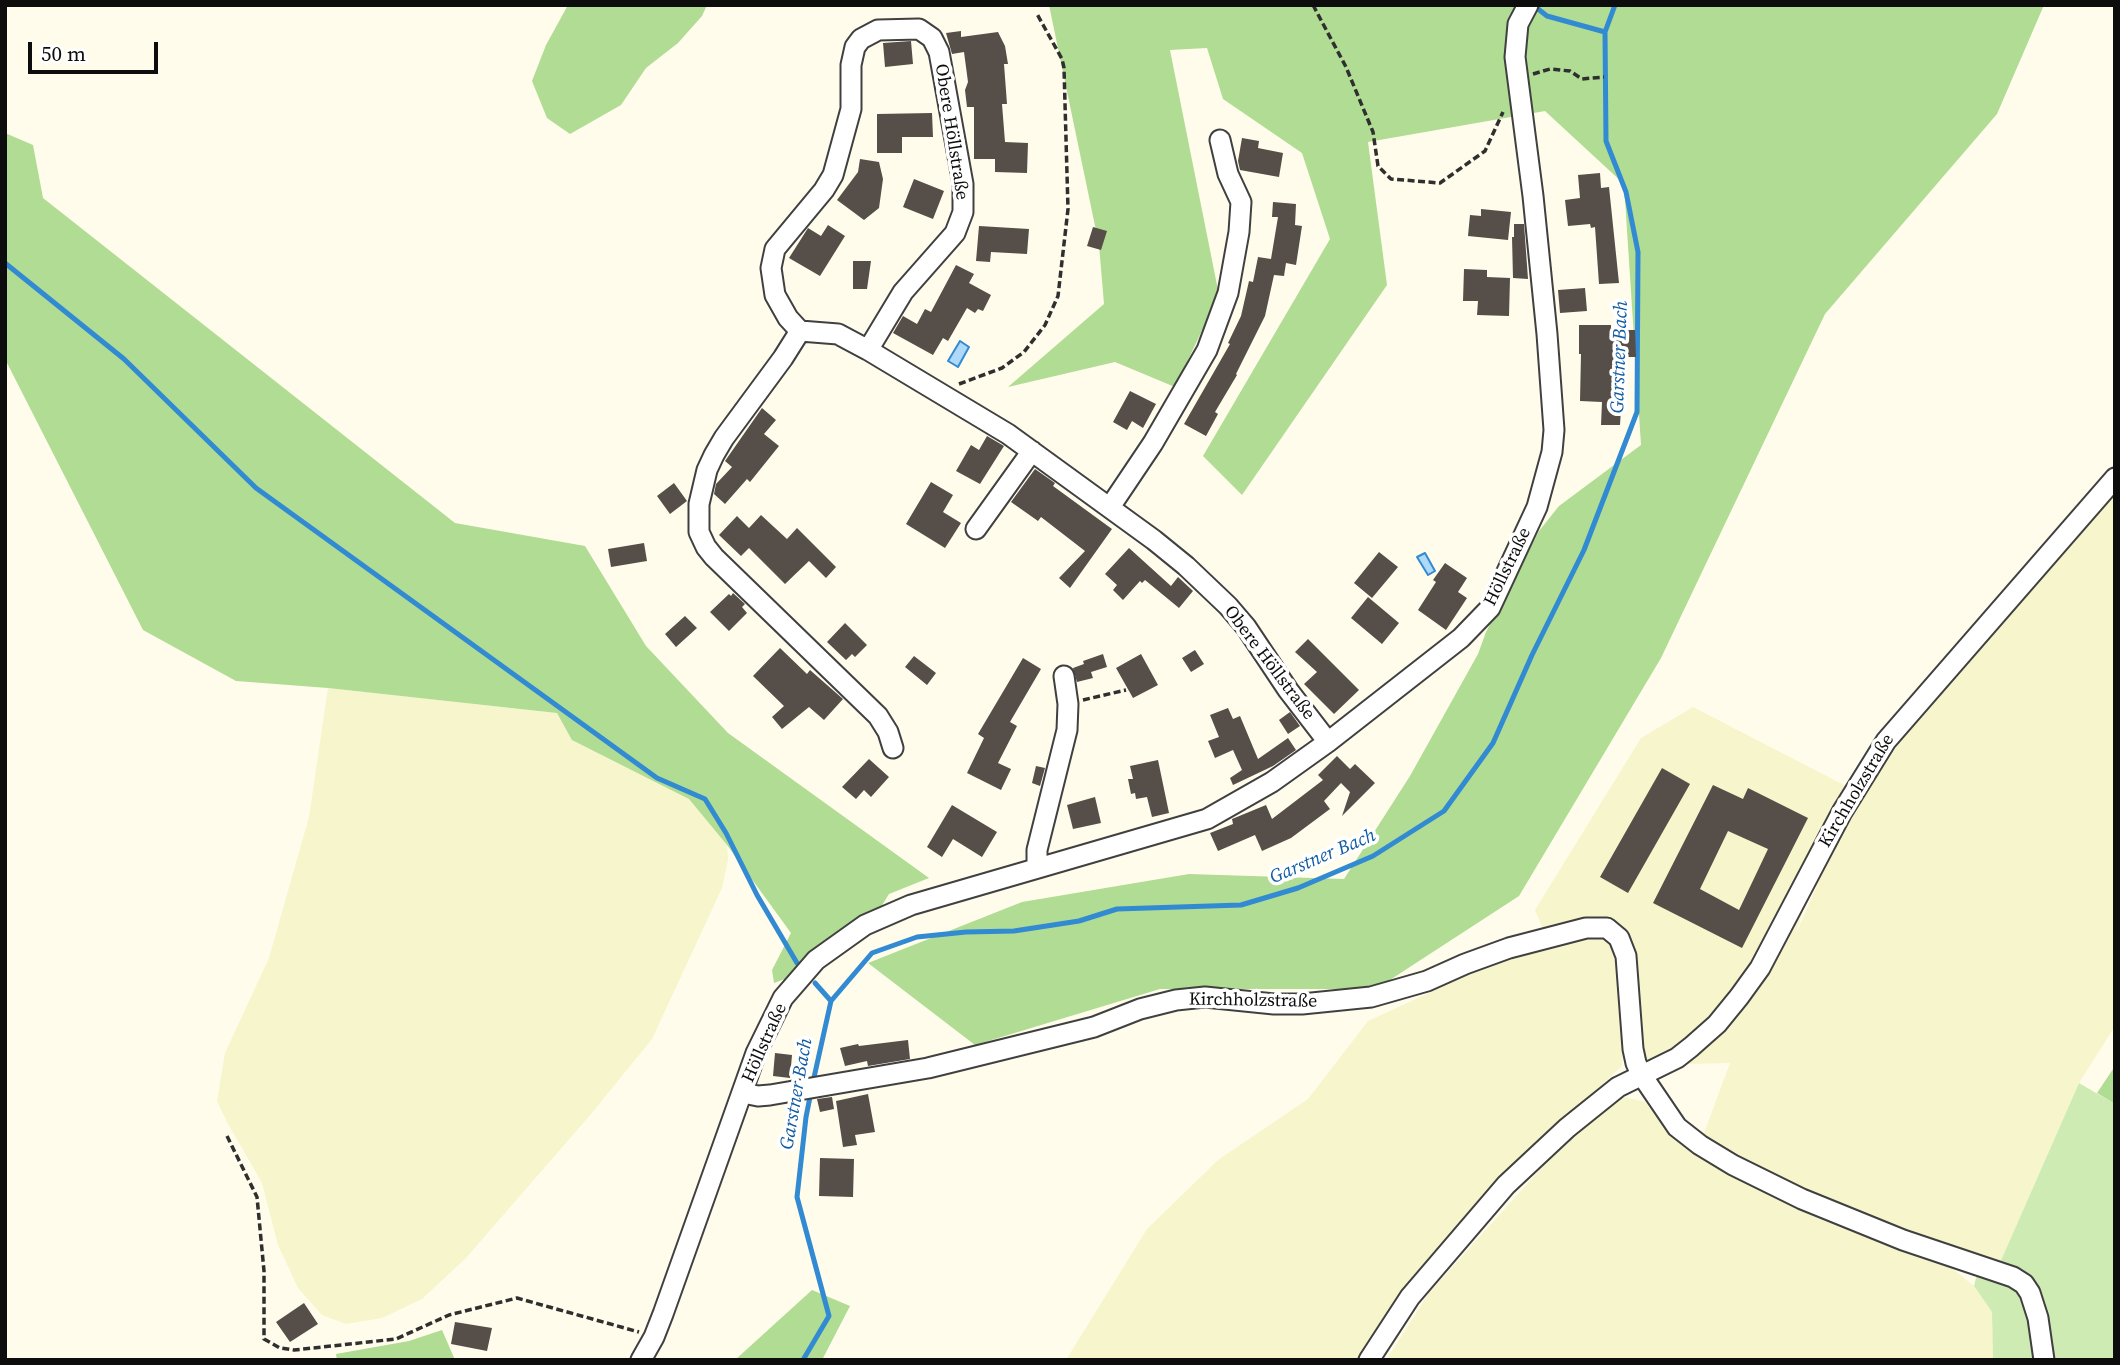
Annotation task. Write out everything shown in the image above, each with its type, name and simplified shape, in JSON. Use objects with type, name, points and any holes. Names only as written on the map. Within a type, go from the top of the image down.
[{"type":"street","name":"Höllstraße","points":[[641,1360],[654,1337],[756,1053],[783,998],[816,961],[865,925],[911,905],[1207,819],[1272,782],[1328,742],[1461,638],[1490,608],[1532,519],[1546,480],[1553,441],[1552,394],[1534,196],[1515,57],[1518,24],[1528,5]]},
{"type":"street","name":"Obere Höllstraße","points":[[868,350],[902,292],[956,233],[963,212],[963,184],[939,52],[932,38],[919,29],[878,30],[861,39],[855,47],[851,65],[851,108],[833,175],[824,190],[775,249],[771,268],[775,295],[788,318],[800,331],[838,334],[868,350],[1032,451],[1186,566],[1228,606],[1245,627],[1328,742]]},
{"type":"street","points":[[1110,507],[1153,443],[1207,350],[1224,304],[1239,232],[1241,202],[1228,174],[1220,140]]},
{"type":"street","points":[[800,331],[714,455],[699,505],[699,532],[714,557],[878,716],[888,732],[893,748]]},
{"type":"street","points":[[976,528],[991,511],[1032,451]]},
{"type":"street","name":"Kirchholzstraße","points":[[1369,1360],[1410,1297],[1506,1185],[1597,1103],[1641,1074],[1676,1058],[1717,1024],[1760,968],[1842,812],[1899,722],[2115,478]]},
{"type":"street","points":[[1037,868],[1037,850],[1067,730],[1068,704],[1064,676]]},
{"type":"street","name":"Kirchholzstraße","points":[[743,1093],[758,1096],[789,1092],[928,1068],[1094,1027],[1140,1009],[1176,1000],[1205,997],[1302,1004],[1371,997],[1427,981],[1509,948],[1597,927],[1613,932],[1624,946],[1633,1049],[1641,1074]]},
{"type":"street","points":[[1641,1074],[1678,1127],[1700,1145],[1733,1165],[1854,1221],[2013,1277],[2024,1284],[2031,1293],[2034,1304],[2044,1360]]},
{"type":"path","points":[[1313,5],[1346,67],[1373,132],[1378,166],[1391,179],[1440,183],[1485,151],[1513,90],[1519,83],[1550,69],[1570,71],[1582,79],[1604,76]]},
{"type":"path","points":[[946,399],[957,385],[1002,368],[1024,352],[1045,325],[1058,296],[1068,209],[1064,68],[1062,59],[1037,14]]},
{"type":"path","points":[[1068,704],[1126,690]]},
{"type":"path","points":[[227,1136],[257,1197],[264,1271],[264,1339],[280,1348],[294,1350],[396,1339],[449,1315],[517,1298],[654,1337]]},
{"type":"green space","points":[[568,5],[707,5],[702,16],[678,43],[646,68],[621,105],[570,134],[547,118],[532,81],[546,45]]},
{"type":"green space","points":[[1049,5],[2044,5],[1997,114],[1825,314],[1661,658],[1519,896],[1376,989],[1160,989],[975,1045],[868,963],[1022,902],[1189,874],[1344,879],[1410,776],[1478,654],[1486,632],[1539,531],[1559,506],[1641,445],[1624,184],[1545,111],[1368,142],[1387,285],[1242,495],[1203,456],[1330,239],[1302,153],[1223,99],[1207,48],[1170,50],[1219,295],[1175,387],[1115,362],[1008,387],[1104,304],[1099,245]]},
{"type":"green space","points":[[5,133],[33,145],[43,198],[455,523],[585,546],[646,646],[728,733],[929,878],[889,894],[881,907],[817,948],[785,979],[774,983],[772,970],[791,933],[727,845],[689,799],[572,740],[557,713],[328,688],[236,681],[143,630],[5,359]]},
{"type":"green space","points":[[2115,488],[2115,1026],[2079,1083],[1999,1265],[1805,1192],[1703,1136],[1730,1063],[1644,1065],[1623,1037],[1622,1066],[1504,1176],[1404,1288],[1358,1360],[1066,1360],[1147,1229],[1218,1160],[1308,1099],[1368,1021],[1516,953],[1544,932],[1535,910],[1641,738],[1693,707],[1844,785],[1795,936],[1842,828],[1912,724]]},
{"type":"green space","points":[[328,688],[557,713],[571,735],[689,799],[727,845],[728,860],[722,888],[652,1039],[591,1114],[466,1258],[422,1299],[382,1318],[346,1324],[322,1315],[298,1288],[278,1245],[262,1183],[217,1101],[225,1053],[269,958],[309,817]]},
{"type":"green space","points":[[2115,1066],[2115,1104],[2097,1093]]},
{"type":"green space","points":[[2079,1083],[2115,1104],[2115,1360],[2052,1360],[2041,1294],[2028,1278],[1999,1265]]},
{"type":"green space","points":[[1624,1097],[1645,1102],[1670,1136],[1817,1218],[1945,1263],[1974,1286],[1992,1312],[1993,1360],[1386,1360],[1429,1293],[1564,1143]]},
{"type":"green space","points":[[1978,1270],[2001,1279],[2026,1301],[2037,1360],[1993,1360],[1992,1312],[1974,1286]]},
{"type":"green space","points":[[812,1290],[850,1306],[822,1360],[735,1360]]},
{"type":"green space","points":[[442,1330],[455,1360],[337,1360],[336,1354],[409,1341]]},
{"type":"water","points":[[960,341],[969,347],[958,367],[948,361]]},
{"type":"water","points":[[1425,553],[1435,571],[1428,575],[1417,557]]},
{"type":"building","points":[[961,31],[961,37],[998,32],[1005,46],[1008,64],[1004,64],[1007,104],[1002,104],[1005,142],[1028,143],[1027,173],[995,172],[995,159],[974,159],[974,107],[967,107],[965,90],[968,82],[964,52],[952,54],[946,33]]},
{"type":"building","points":[[911,41],[913,64],[885,67],[883,43]]},
{"type":"building","points":[[932,113],[933,137],[902,137],[902,153],[877,153],[877,114]]},
{"type":"building","points":[[1242,138],[1259,141],[1258,148],[1283,153],[1279,177],[1240,170],[1238,161]]},
{"type":"building","points":[[860,159],[879,162],[883,179],[879,208],[864,220],[837,200],[858,172]]},
{"type":"building","points":[[1600,173],[1601,188],[1609,187],[1619,283],[1599,284],[1595,227],[1591,228],[1590,224],[1568,226],[1565,200],[1580,198],[1578,175]]},
{"type":"building","points":[[914,179],[944,191],[933,219],[903,207]]},
{"type":"building","points":[[1273,202],[1296,204],[1295,225],[1302,226],[1296,265],[1286,263],[1284,276],[1274,275],[1265,316],[1237,375],[1215,412],[1218,414],[1206,436],[1184,424],[1230,344],[1228,343],[1241,316],[1249,281],[1253,282],[1258,257],[1271,259],[1278,217],[1272,217]]},
{"type":"building","points":[[1481,209],[1511,212],[1508,240],[1468,236],[1470,215],[1481,216]]},
{"type":"building","points":[[1514,224],[1524,224],[1528,279],[1513,278]]},
{"type":"building","points":[[828,225],[845,236],[820,276],[789,258],[808,228],[821,236]]},
{"type":"building","points":[[979,226],[1029,229],[1027,254],[991,252],[990,262],[976,261]]},
{"type":"building","points":[[1093,227],[1107,231],[1101,250],[1087,246]]},
{"type":"building","points":[[853,261],[871,261],[867,289],[853,289]]},
{"type":"building","points":[[956,265],[974,274],[969,283],[991,295],[983,311],[978,309],[975,313],[967,308],[948,341],[943,338],[933,355],[893,333],[903,316],[917,324],[925,309],[931,312]]},
{"type":"building","points":[[1464,269],[1487,270],[1487,277],[1510,278],[1509,316],[1477,315],[1478,301],[1463,301]]},
{"type":"building","points":[[1585,288],[1587,311],[1560,313],[1558,290]]},
{"type":"building","points":[[1579,325],[1611,325],[1611,330],[1635,330],[1636,357],[1614,357],[1613,392],[1622,392],[1620,425],[1601,425],[1602,402],[1580,401]]},
{"type":"building","points":[[1130,391],[1156,404],[1143,428],[1132,421],[1127,430],[1113,422]]},
{"type":"building","points":[[762,408],[776,420],[764,434],[779,446],[750,482],[747,479],[725,504],[714,494],[716,484],[732,467],[725,461]]},
{"type":"building","points":[[987,436],[1004,446],[980,484],[956,471],[971,445],[979,450]]},
{"type":"building","points":[[1035,469],[1055,483],[1053,486],[1112,529],[1070,588],[1059,578],[1085,551],[1041,517],[1038,521],[1011,502]]},
{"type":"building","points":[[931,482],[953,495],[943,512],[961,523],[945,548],[906,524]]},
{"type":"building","points":[[674,483],[687,501],[670,514],[657,496]]},
{"type":"building","points":[[761,515],[787,539],[797,528],[836,567],[826,578],[809,561],[785,584],[749,548],[741,556],[719,535],[737,516],[749,528]]},
{"type":"building","points":[[644,543],[647,561],[611,567],[608,549]]},
{"type":"building","points":[[1129,548],[1171,586],[1178,577],[1193,591],[1179,608],[1145,580],[1142,583],[1140,581],[1123,600],[1113,590],[1117,585],[1105,574]]},
{"type":"building","points":[[1379,552],[1398,567],[1372,598],[1354,583]]},
{"type":"building","points":[[1445,563],[1467,578],[1458,592],[1467,598],[1446,630],[1418,610]]},
{"type":"building","points":[[733,593],[745,604],[742,607],[747,613],[729,631],[710,612]]},
{"type":"building","points":[[1368,597],[1399,623],[1382,644],[1351,618]]},
{"type":"building","points":[[685,616],[697,628],[676,647],[665,634]]},
{"type":"building","points":[[845,623],[867,645],[855,657],[852,654],[846,660],[827,642]]},
{"type":"building","points":[[1308,639],[1359,690],[1334,714],[1304,684],[1317,672],[1295,652]]},
{"type":"building","points":[[780,648],[807,674],[810,670],[843,699],[824,720],[809,707],[782,729],[772,717],[784,706],[753,676]]},
{"type":"building","points":[[1195,650],[1204,664],[1191,672],[1182,658]]},
{"type":"building","points":[[1103,654],[1107,667],[1091,672],[1093,678],[1077,682],[1073,668],[1084,664],[1083,661]]},
{"type":"building","points":[[1141,654],[1158,685],[1133,698],[1116,668]]},
{"type":"building","points":[[914,656],[936,673],[927,685],[905,667]]},
{"type":"building","points":[[1023,658],[1041,669],[1010,722],[1017,726],[998,763],[1011,769],[1001,790],[967,773],[984,738],[978,734]]},
{"type":"building","points":[[1228,708],[1233,719],[1240,716],[1258,759],[1288,738],[1296,750],[1273,766],[1233,785],[1230,778],[1242,770],[1233,750],[1215,758],[1208,741],[1219,737],[1210,715]]},
{"type":"building","points":[[1290,712],[1300,726],[1288,734],[1279,720]]},
{"type":"building","points":[[1337,756],[1350,769],[1355,764],[1375,783],[1342,816],[1350,792],[1341,783],[1324,801],[1330,809],[1291,838],[1262,851],[1255,835],[1218,851],[1210,833],[1233,824],[1232,819],[1266,805],[1272,819],[1323,780],[1318,775]]},
{"type":"building","points":[[869,759],[889,777],[871,797],[864,790],[856,799],[842,787]]},
{"type":"building","points":[[1158,760],[1169,813],[1152,817],[1147,797],[1136,799],[1135,793],[1131,794],[1128,779],[1133,779],[1130,766]]},
{"type":"building","points":[[1036,766],[1045,768],[1040,786],[1032,783]]},
{"type":"building","points":[[1662,768],[1690,784],[1628,893],[1600,877]]},
{"type":"building","points":[[1713,785],[1743,799],[1748,788],[1808,818],[1742,948],[1653,903]],"holes":[[[1728,831],[1768,849],[1739,910],[1700,889]]]},
{"type":"building","points":[[1095,797],[1101,823],[1073,829],[1067,805]]},
{"type":"building","points":[[952,805],[997,832],[982,857],[953,839],[942,857],[927,847]]},
{"type":"building","points":[[908,1040],[910,1059],[868,1066],[867,1061],[845,1066],[840,1048],[858,1044]]},
{"type":"building","points":[[775,1053],[792,1055],[790,1078],[773,1076]]},
{"type":"building","points":[[868,1094],[875,1132],[855,1135],[857,1145],[843,1147],[836,1101]]},
{"type":"building","points":[[832,1097],[834,1109],[820,1112],[817,1099]]},
{"type":"building","points":[[820,1158],[854,1159],[853,1197],[819,1196]]},
{"type":"building","points":[[304,1303],[318,1324],[290,1342],[276,1322]]},
{"type":"building","points":[[455,1322],[492,1328],[487,1351],[451,1344]]},
{"type":"waterway","points":[[1533,5],[1547,16],[1605,32]]},
{"type":"waterway","name":"Garstner Bach","points":[[813,1082],[831,1001],[872,953],[917,937],[1014,931],[1079,921],[1117,909],[1241,905],[1298,888],[1373,856],[1444,811],[1493,743],[1532,655],[1584,550],[1637,412],[1638,252],[1626,192],[1606,141],[1605,32],[1615,5]]},
{"type":"waterway","points":[[5,263],[124,359],[256,488],[657,778],[705,799],[797,963]]},
{"type":"waterway","points":[[815,983],[831,1001]]},
{"type":"waterway","name":"Garstner Bach","points":[[803,1360],[829,1316],[797,1197],[811,1092]]}]
